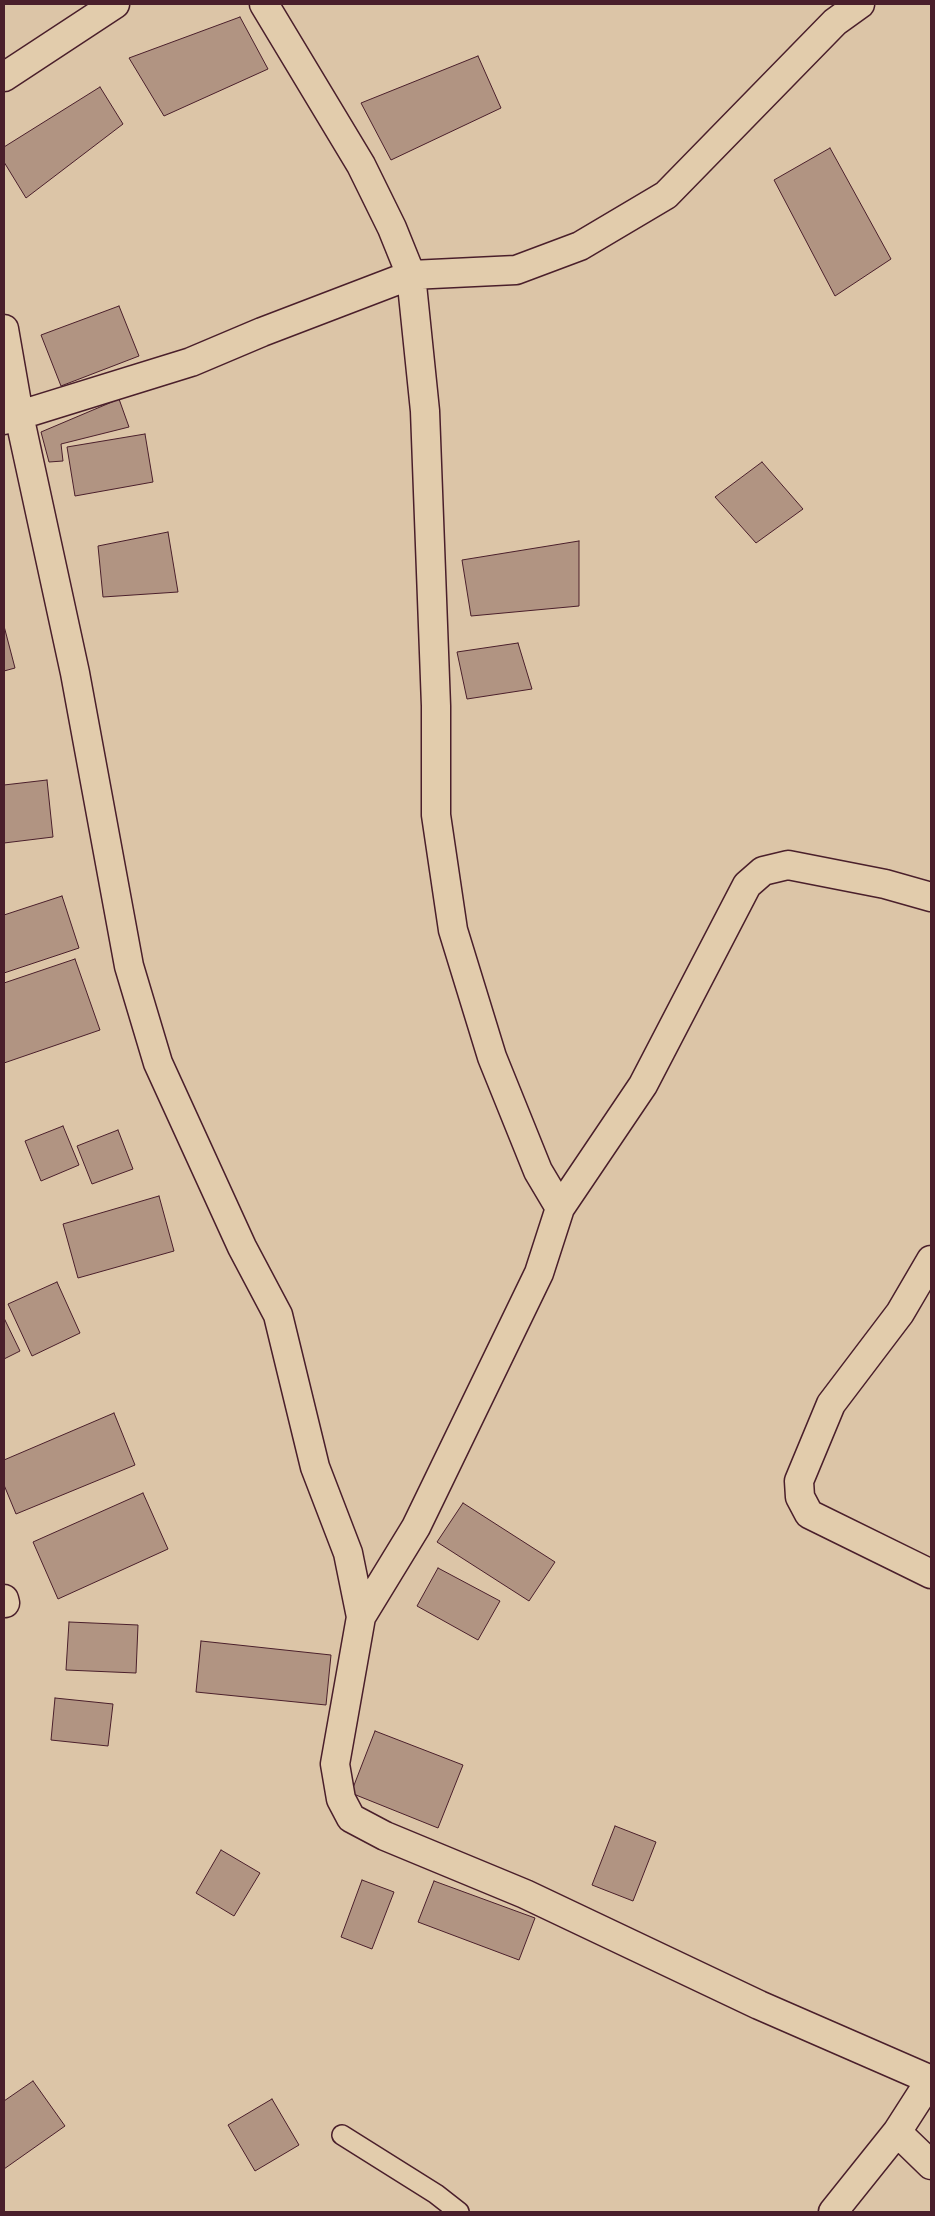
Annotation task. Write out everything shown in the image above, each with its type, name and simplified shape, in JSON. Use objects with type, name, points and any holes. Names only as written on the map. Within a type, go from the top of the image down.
[{"type":"street","points":[[4,77],[115,4]]},
{"type":"street","points":[[264,4],[361,165],[392,228],[411,275],[425,411],[436,706],[436,815],[453,930],[492,1057],[538,1171],[560,1208]]},
{"type":"street","points":[[11,418],[191,362],[262,332],[411,275],[516,270],[580,246],[666,195],[836,22],[860,4]]},
{"type":"street","points":[[4,328],[11,418],[75,672],[129,966],[158,1063],[242,1247],[278,1315],[315,1467],[348,1553],[361,1616],[335,1764],[341,1799],[351,1818],[385,1836],[525,1894],[759,2005],[931,2079],[897,2132],[833,2212]]},
{"type":"street","points":[[361,1616],[416,1527],[539,1274],[560,1208],[643,1084],[748,885],[763,871],[788,865],[885,884],[931,897]]},
{"type":"street","points":[[931,1260],[900,1312],[831,1404],[799,1481],[800,1496],[809,1514],[931,1574]]},
{"type":"street","points":[[897,2132],[931,2165]]},
{"type":"lane","points":[[342,2136],[436,2194],[459,2212]]},
{"type":"building","points":[[240,17],[268,69],[164,116],[129,58]]},
{"type":"building","points":[[478,56],[501,108],[391,160],[361,103]]},
{"type":"building","points":[[100,87],[123,124],[26,198],[4,162],[4,147]]},
{"type":"building","points":[[830,148],[891,259],[835,296],[774,180]]},
{"type":"building","points":[[119,306],[139,356],[61,386],[41,335]]},
{"type":"building","points":[[119,399],[129,427],[61,444],[63,461],[49,462],[41,432]]},
{"type":"building","points":[[145,434],[153,482],[75,496],[67,447]]},
{"type":"building","points":[[762,462],[803,509],[756,543],[715,497]]},
{"type":"building","points":[[168,532],[178,592],[103,597],[98,546]]},
{"type":"building","points":[[579,541],[579,606],[471,616],[462,560]]},
{"type":"building","points":[[4,626],[15,668],[4,671]]},
{"type":"building","points":[[518,643],[532,689],[467,699],[457,652]]},
{"type":"building","points":[[47,780],[53,837],[4,843],[4,785]]},
{"type":"building","points":[[62,896],[79,948],[4,973],[4,915]]},
{"type":"building","points":[[75,959],[100,1030],[4,1063],[4,983]]},
{"type":"building","points":[[63,1126],[79,1165],[41,1181],[25,1141]]},
{"type":"building","points":[[118,1130],[133,1169],[92,1184],[77,1146]]},
{"type":"building","points":[[159,1196],[174,1251],[78,1278],[63,1224]]},
{"type":"building","points":[[57,1282],[80,1333],[32,1356],[8,1304]]},
{"type":"building","points":[[4,1318],[20,1351],[4,1359]]},
{"type":"building","points":[[114,1413],[135,1465],[16,1514],[4,1485],[4,1460]]},
{"type":"building","points":[[143,1493],[168,1549],[58,1599],[33,1542]]},
{"type":"building","points":[[463,1503],[555,1562],[529,1601],[437,1542]]},
{"type":"building","points":[[438,1568],[500,1601],[478,1640],[417,1606]]},
{"type":"building","points":[[69,1622],[138,1625],[136,1673],[66,1670]]},
{"type":"building","points":[[201,1641],[331,1655],[326,1705],[196,1692]]},
{"type":"building","points":[[55,1698],[113,1704],[108,1746],[51,1740]]},
{"type":"building","points":[[375,1731],[463,1765],[438,1828],[351,1793]]},
{"type":"building","points":[[615,1826],[656,1842],[633,1901],[592,1885]]},
{"type":"building","points":[[221,1850],[260,1873],[234,1916],[196,1893]]},
{"type":"building","points":[[362,1880],[394,1892],[372,1949],[341,1937]]},
{"type":"building","points":[[434,1881],[535,1918],[519,1960],[418,1922]]},
{"type":"building","points":[[33,2081],[65,2126],[4,2169],[4,2101]]},
{"type":"building","points":[[272,2099],[299,2145],[255,2171],[228,2125]]}]
